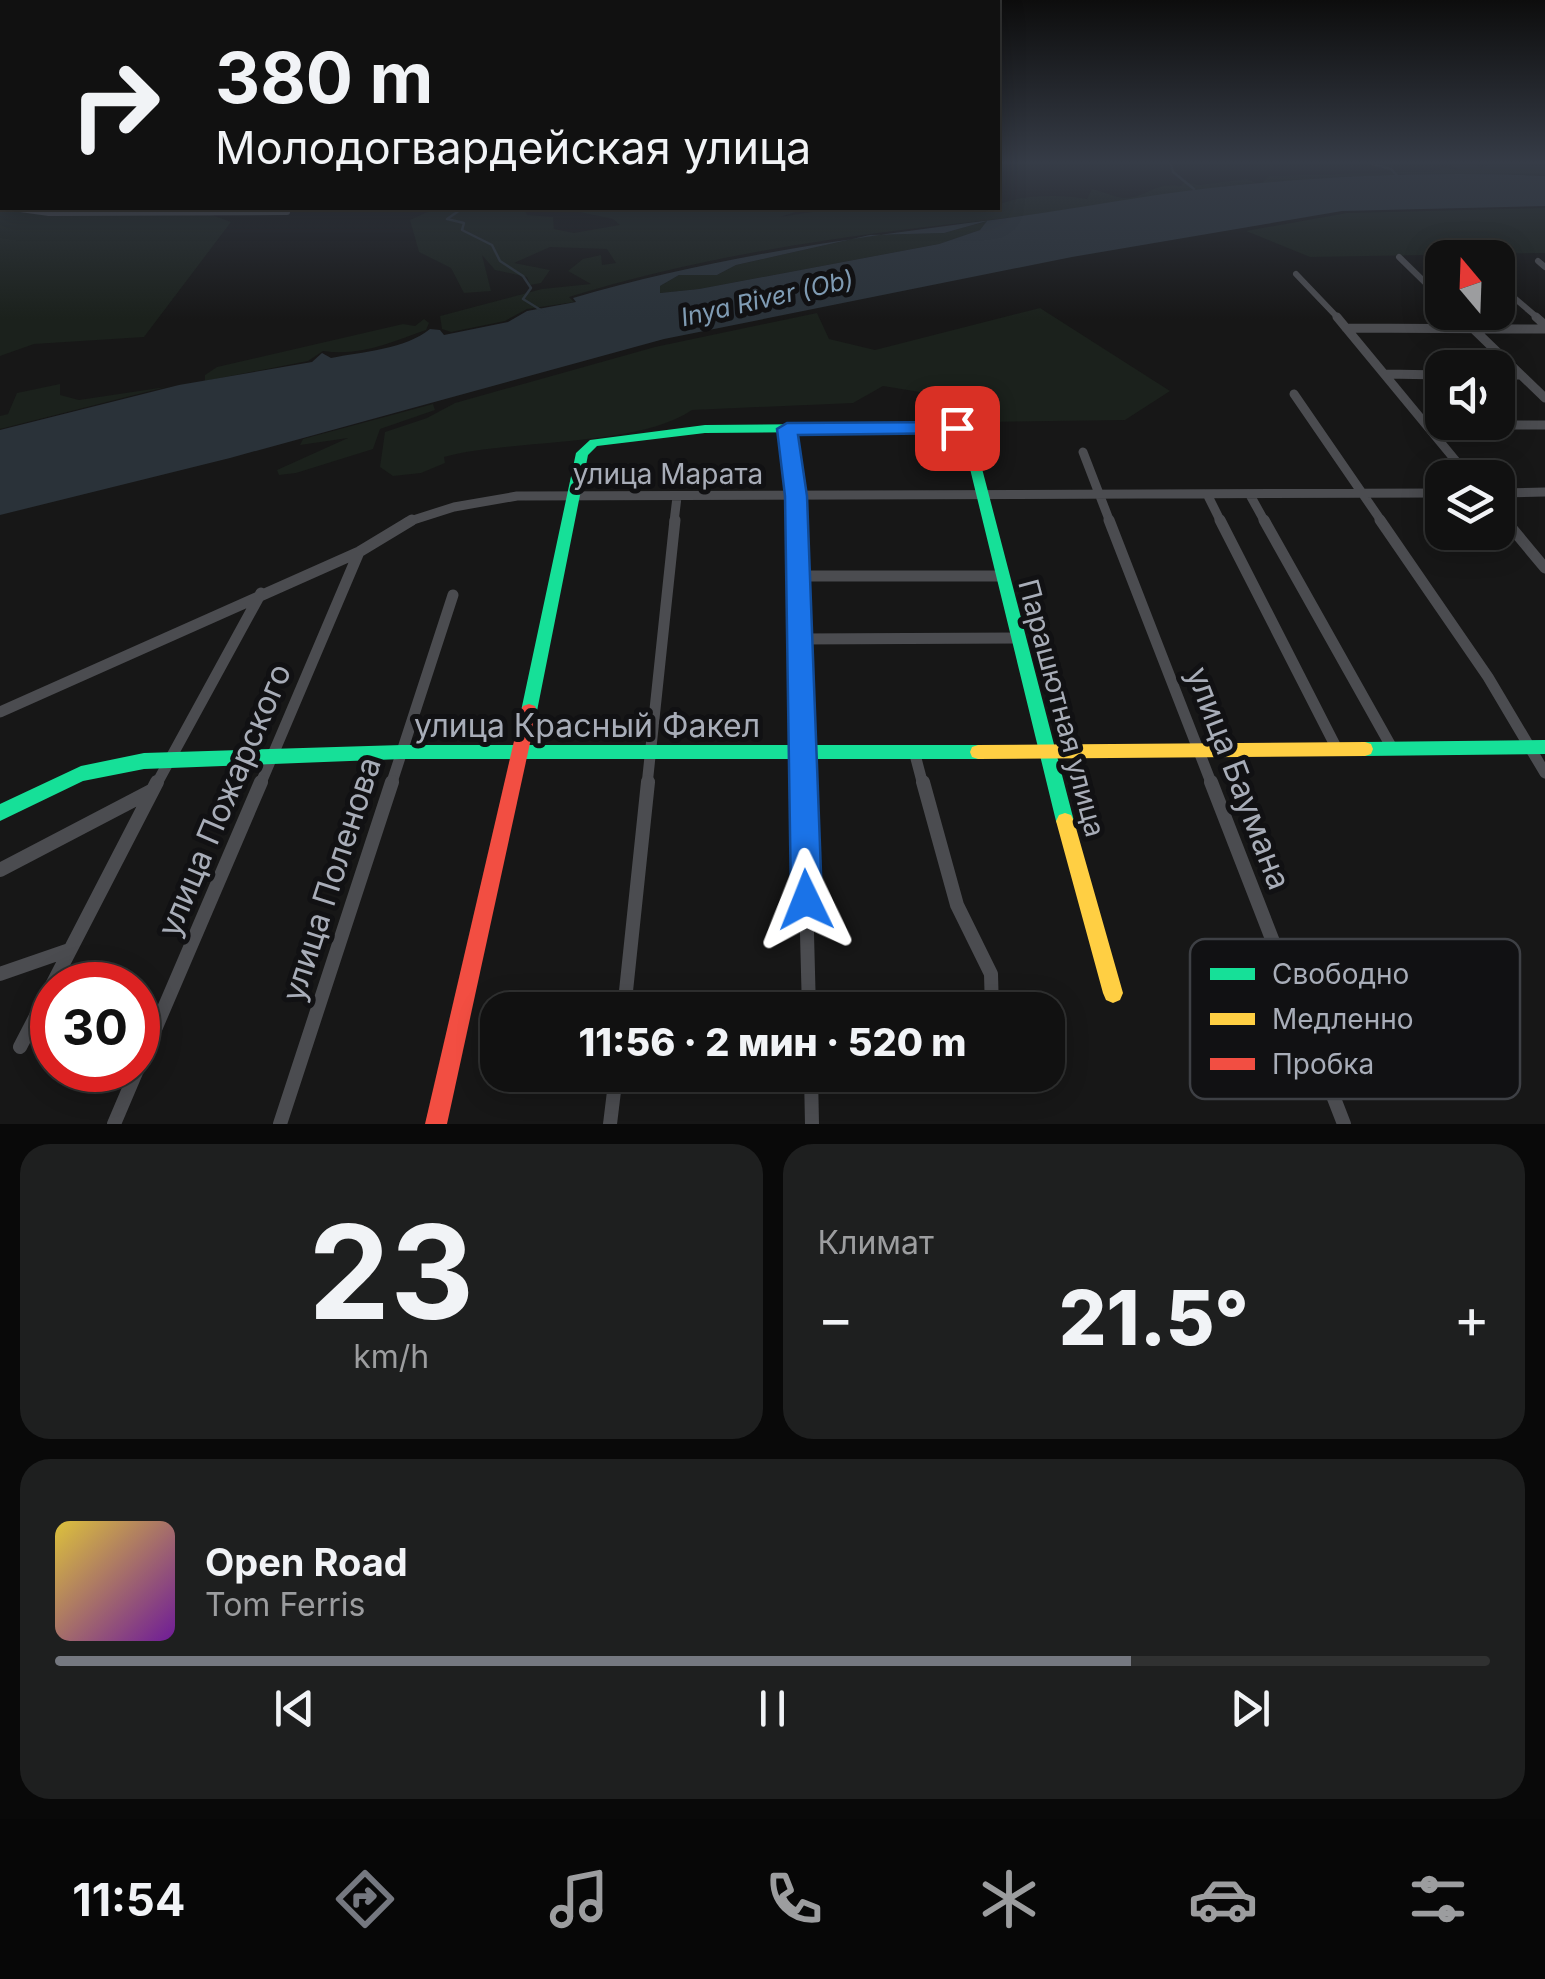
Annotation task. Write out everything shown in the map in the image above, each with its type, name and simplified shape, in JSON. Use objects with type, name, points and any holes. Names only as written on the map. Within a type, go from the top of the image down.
[{"type":"street","points":[[1398,257],[1425,283]]},
{"type":"street","points":[[1296,274],[1425,422]]},
{"type":"street","points":[[1515,300],[1545,327]]},
{"type":"street","points":[[1515,327],[1545,327]]},
{"type":"street","points":[[1346,328],[1425,328]]},
{"type":"street","points":[[1474,330],[1545,398]]},
{"type":"street","points":[[1386,374],[1425,375]]},
{"type":"street","points":[[1515,375],[1521,375]]},
{"type":"street","points":[[1294,394],[1488,677],[1545,773]]},
{"type":"street","points":[[1515,425],[1545,425]]},
{"type":"street","name":"Парашютная улица","points":[[787,429],[949,427],[967,434],[979,496],[1020,638],[1045,749],[1114,993]]},
{"type":"street","points":[[436,1124],[582,453],[594,443],[668,430],[787,429],[796,496],[809,992]]},
{"type":"street","points":[[1439,440],[1455,460]]},
{"type":"street","name":"улица Баумана","points":[[1083,452],[1272,939]]},
{"type":"street","points":[[1515,493],[1545,492]]},
{"type":"street","name":"улица Марата","points":[[0,712],[261,592],[359,552],[372,540],[431,510],[517,496],[1425,493]]},
{"type":"street","points":[[1250,495],[1392,748]]},
{"type":"street","points":[[1208,496],[1336,748]]},
{"type":"street","points":[[626,992],[677,497]]},
{"type":"street","points":[[1515,532],[1545,568]]},
{"type":"street","name":"улица Пожарского","points":[[160,1017],[359,552]]},
{"type":"street","points":[[797,576],[1002,576]]},
{"type":"street","points":[[20,1048],[168,761],[261,592]]},
{"type":"street","name":"улица Поленова","points":[[280,1124],[453,595]]},
{"type":"street","points":[[798,639],[1020,638]]},
{"type":"street","name":"улица Красный Факел","points":[[0,813],[67,779],[133,758],[168,761],[520,751],[802,754],[1545,747]]},
{"type":"street","points":[[914,751],[957,904],[991,974],[992,992]]},
{"type":"street","points":[[0,870],[153,790]]},
{"type":"street","points":[[0,974],[70,950]]},
{"type":"street","name":"улица Пожарского","points":[[114,1124],[128,1092]]},
{"type":"street","points":[[610,1124],[614,1092]]},
{"type":"street","points":[[811,1092],[812,1124]]},
{"type":"street","name":"улица Баумана","points":[[1334,1099],[1344,1124]]},
{"type":"shaded area","points":[[0,214],[211,214],[231,222],[144,337],[34,344],[0,356]]},
{"type":"shaded area","points":[[422,214],[527,214],[553,217],[554,229],[574,233],[620,225],[613,219],[592,214],[788,214],[780,217],[1034,214],[890,231],[728,257],[621,282],[569,297],[574,302],[527,309],[505,321],[451,332],[442,329],[440,316],[542,289],[591,284],[568,271],[583,259],[601,255],[602,265],[616,263],[607,249],[550,247],[514,263],[550,270],[541,283],[530,285],[527,277],[495,270],[482,255],[491,291],[464,293],[451,268],[419,252],[410,220]]},
{"type":"shaded area","points":[[1339,214],[1545,214],[1545,253],[1515,254],[1515,240],[1425,240],[1425,255],[1310,257],[1246,231]]},
{"type":"shaded area","points":[[988,221],[980,230],[939,244],[660,293],[660,286],[679,275],[717,275],[736,265],[870,235],[944,233]]},
{"type":"shaded area","points":[[1040,308],[1170,391],[1125,420],[980,422],[969,400],[883,386],[853,403],[692,410],[669,422],[608,436],[471,451],[444,457],[445,463],[421,473],[393,476],[380,467],[385,432],[427,418],[455,403],[655,347],[817,313],[829,339],[875,350]]},
{"type":"shaded area","points":[[424,319],[429,323],[426,330],[375,347],[350,352],[323,351],[308,361],[205,381],[205,375],[217,367],[403,324],[415,326]]},
{"type":"shaded area","points":[[60,384],[60,395],[79,400],[166,387],[0,429],[0,416],[8,414],[17,393]]},
{"type":"shaded area","points":[[433,404],[435,410],[380,429],[373,449],[279,475],[277,470],[348,438],[300,445],[303,439]]},
{"type":"water","name":"Inya River (Ob)","points":[[1322,214],[1072,257],[664,339],[230,458],[0,515],[0,430],[179,385],[312,362],[322,353],[331,358],[383,349],[430,329],[440,330],[444,335],[508,322],[527,311],[576,302],[573,298],[679,271],[851,239],[736,265],[717,275],[679,275],[660,286],[660,293],[939,244],[980,230],[987,221],[944,233],[882,235],[1026,215]]},
{"type":"waterway","points":[[454,214],[447,219],[464,223],[462,230],[492,245],[500,261],[523,276],[531,288],[523,299],[544,312]]},
{"type":"traffic: fast","points":[[529,711],[582,453],[594,443],[705,429],[949,427],[967,434],[1065,821]]},
{"type":"traffic: fast","points":[[1365,749],[1545,747]]},
{"type":"traffic: fast","points":[[0,813],[81,774],[144,761],[401,752],[978,752]]},
{"type":"traffic: slow","points":[[978,752],[1365,749]]},
{"type":"traffic: slow","points":[[1065,821],[1113,993]]},
{"type":"traffic: jam","points":[[436,1124],[529,711]]},
{"type":"route","points":[[806,900],[796,496],[787,429],[957,428]]}]
